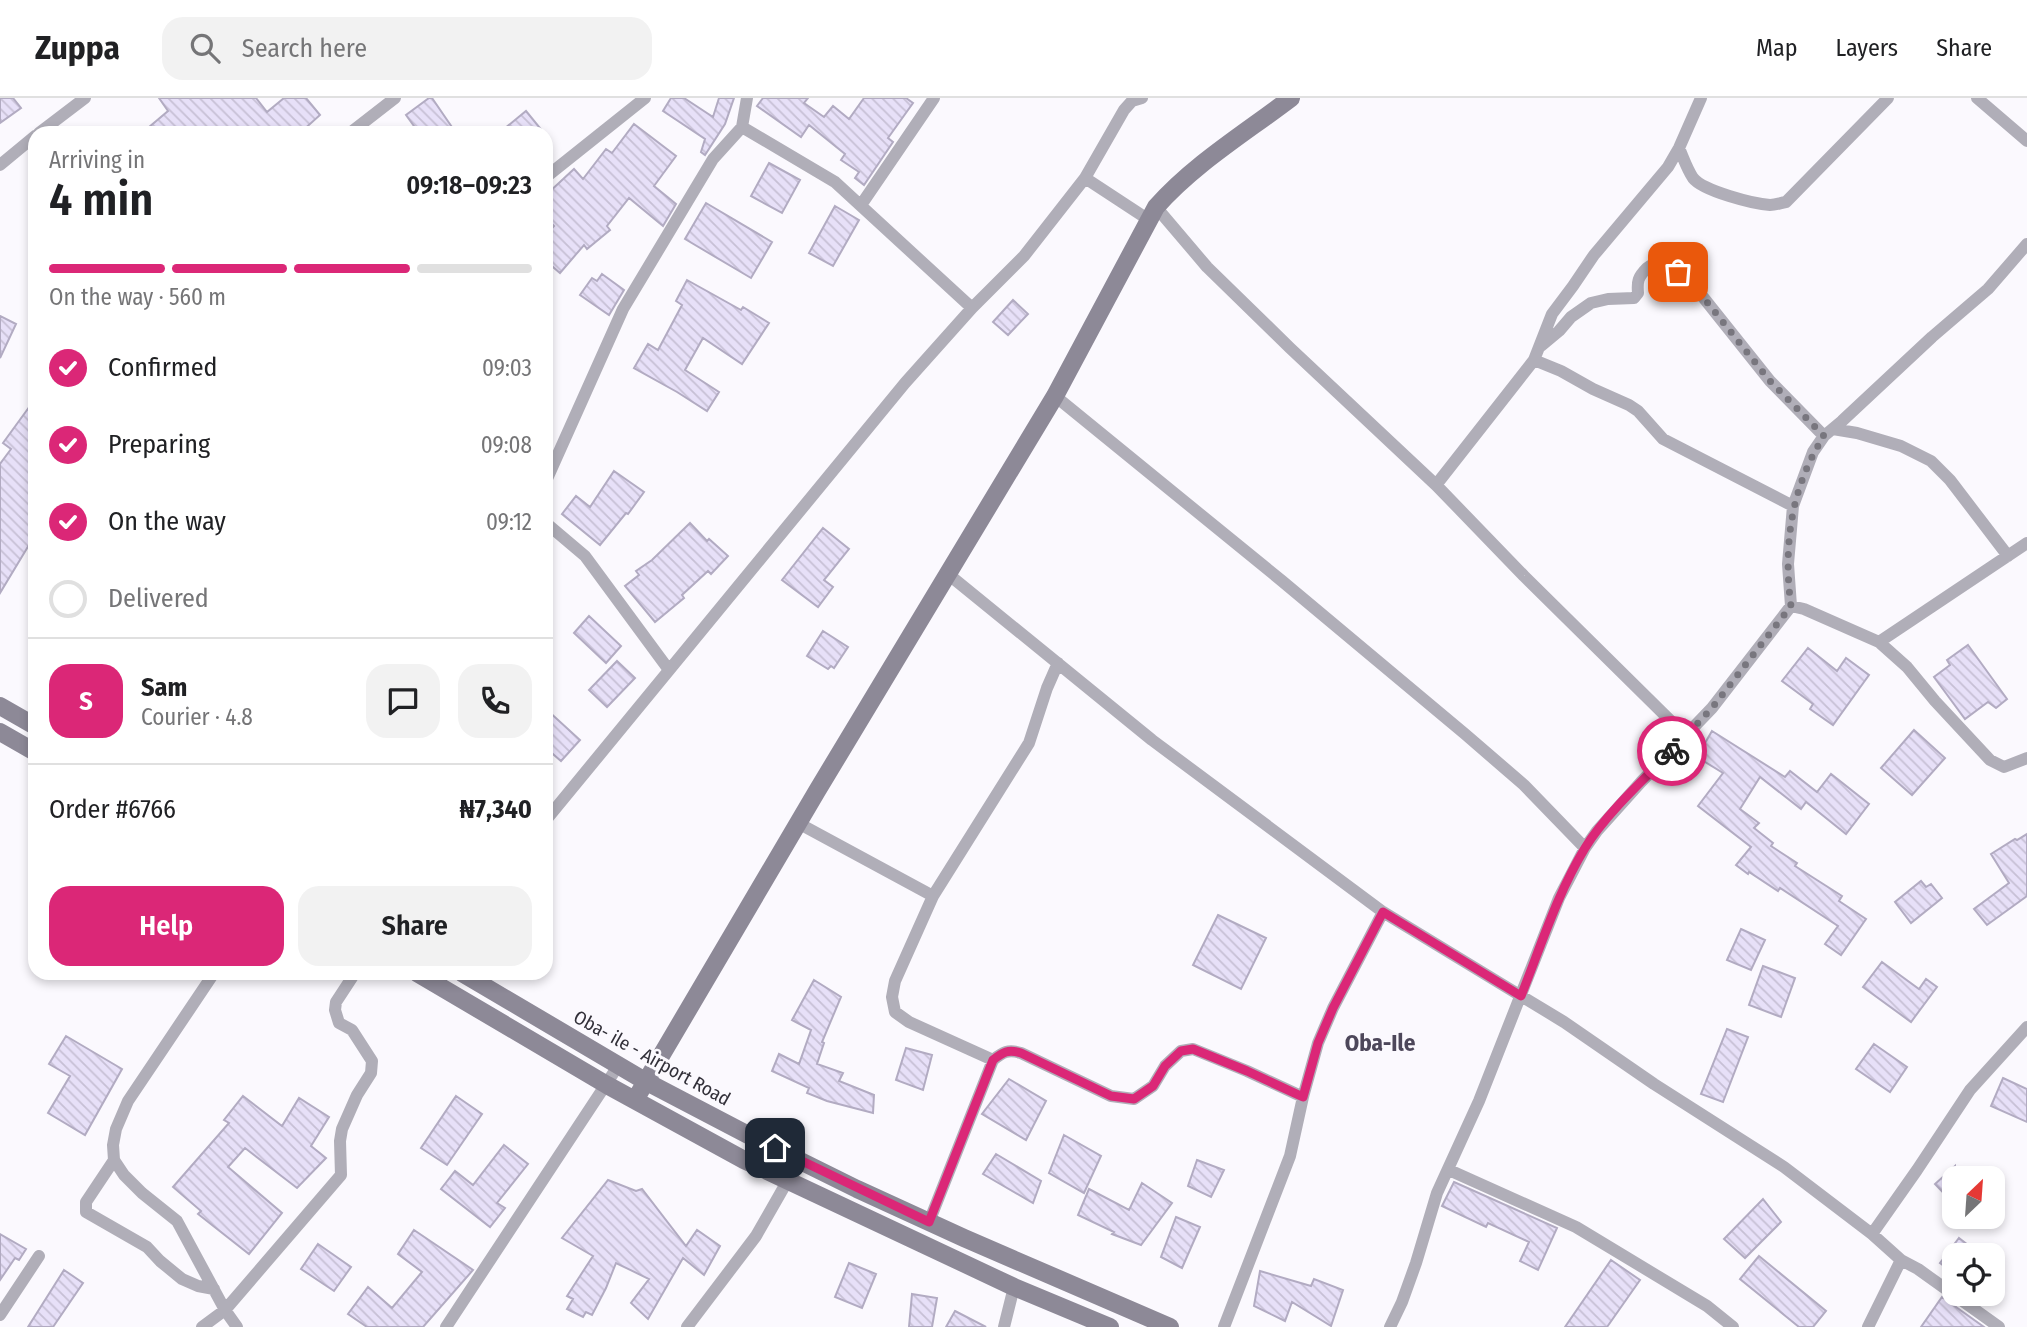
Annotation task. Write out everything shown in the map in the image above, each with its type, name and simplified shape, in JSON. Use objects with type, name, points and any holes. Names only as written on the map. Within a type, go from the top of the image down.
[{"type":"main road","points":[[635,1100],[1055,396],[1152,214],[1171,190],[1291,98]]},
{"type":"main road","points":[[0,706],[28,722]]},
{"type":"main road","points":[[0,732],[28,748]]},
{"type":"main road","points":[[429,980],[607,1085],[744,1160],[1014,1287],[1110,1327]]},
{"type":"main road","name":"Oba- ile - Airport Road","points":[[473,980],[618,1066],[754,1138],[929,1222],[1170,1327]]},
{"type":"main road","points":[[744,1160],[754,1138]]},
{"type":"street","points":[[49,126],[85,98]]},
{"type":"street","points":[[359,126],[395,98]]},
{"type":"street","points":[[553,171],[645,98]]},
{"type":"street","points":[[553,465],[623,309],[713,159],[742,127],[747,98]]},
{"type":"street","points":[[861,205],[934,98]]},
{"type":"street","points":[[553,811],[905,383],[972,308],[1024,256],[1085,178],[1124,110],[1132,101],[1142,98]]},
{"type":"street","points":[[1436,485],[1534,360],[1558,303],[1594,255],[1668,167],[1701,98]]},
{"type":"street","points":[[1679,148],[1698,183],[1717,192],[1760,204],[1774,205],[1786,202],[1888,98]]},
{"type":"street","points":[[1977,98],[2027,141]]},
{"type":"street","points":[[742,127],[835,182],[972,308]]},
{"type":"street","points":[[0,165],[28,143]]},
{"type":"street","points":[[1085,178],[1152,214],[1436,485],[1686,736]]},
{"type":"street","points":[[1390,1327],[1411,1276],[1437,1193],[1479,1101],[1559,898],[1585,848],[1632,792],[1712,708],[1791,606],[1788,564],[1793,506],[1813,452],[1829,432],[1987,289],[2027,244]]},
{"type":"street","points":[[1541,346],[1591,303],[1634,298],[1638,293],[1639,276],[1652,264],[1660,263],[1691,282],[1770,381],[1829,432],[1857,433],[1901,446],[1931,461],[1950,480],[2008,556]]},
{"type":"street","points":[[1534,360],[1629,405],[1638,411],[1663,439],[1793,506]]},
{"type":"street","points":[[1055,396],[1465,734],[1524,785],[1585,848]]},
{"type":"street","points":[[553,529],[585,556],[669,670]]},
{"type":"street","points":[[1879,642],[2027,543]]},
{"type":"street","points":[[948,574],[1152,740],[1383,912],[1564,1022],[1654,1084],[1784,1167],[1872,1234],[1901,1260],[1918,1269],[1999,1327]]},
{"type":"street","points":[[1791,606],[1804,608],[1879,642],[1907,667],[1990,760],[2004,766],[2027,758]]},
{"type":"street","points":[[993,1060],[909,1022],[895,1012],[891,997],[895,981],[933,896],[1029,743],[1058,663]]},
{"type":"street","points":[[798,823],[933,896]]},
{"type":"street","points":[[1224,1327],[1290,1156],[1318,1043],[1383,912]]},
{"type":"street","points":[[209,980],[128,1101],[116,1129],[114,1160],[142,1193],[177,1221],[237,1327]]},
{"type":"street","points":[[202,1327],[225,1310],[341,1175],[342,1129],[357,1095],[371,1073],[372,1061],[352,1030],[339,1023],[335,1010],[336,1002],[350,980]]},
{"type":"street","points":[[1872,1234],[1970,1090],[2027,1027]]},
{"type":"street","points":[[929,1222],[993,1060],[1003,1051],[1013,1050],[1111,1096],[1134,1099],[1153,1086],[1165,1066],[1181,1051],[1193,1049],[1303,1097]]},
{"type":"street","points":[[446,1327],[618,1066]]},
{"type":"street","points":[[114,1160],[86,1202],[86,1212],[132,1236],[182,1279],[214,1289]]},
{"type":"street","points":[[1449,1170],[1576,1227],[1698,1301],[1733,1327]]},
{"type":"street","points":[[687,1327],[756,1236],[788,1180]]},
{"type":"street","points":[[0,1315],[39,1256]]},
{"type":"street","points":[[1868,1327],[1901,1260]]},
{"type":"street","points":[[1004,1327],[1014,1287]]},
{"type":"building","points":[[0,98],[13,98],[21,108],[0,123]]},
{"type":"building","points":[[159,98],[256,98],[267,112],[284,98],[306,98],[320,115],[308,126],[150,126],[168,111]]},
{"type":"building","points":[[432,98],[451,126],[414,126],[406,115]]},
{"type":"building","points":[[671,98],[684,98],[713,117],[719,98],[734,98],[725,124],[705,155],[701,152],[705,139],[663,111]]},
{"type":"building","points":[[763,98],[808,98],[804,103],[824,117],[833,106],[849,119],[864,98],[906,98],[913,103],[888,138],[893,142],[864,185],[855,178],[859,172],[841,160],[845,154],[809,125],[801,137],[757,106]]},
{"type":"building","points":[[526,111],[538,126],[508,126]]},
{"type":"building","points":[[634,124],[676,156],[654,186],[676,204],[663,226],[629,198],[607,226],[610,230],[587,249],[584,245],[560,273],[553,267],[553,188],[574,169],[583,179],[606,149],[612,153]]},
{"type":"building","points":[[769,163],[800,180],[782,213],[751,196]]},
{"type":"building","points":[[706,203],[772,242],[751,278],[685,239]]},
{"type":"building","points":[[835,206],[859,220],[833,266],[809,253]]},
{"type":"building","points":[[602,274],[624,290],[609,315],[580,295],[592,278],[597,281]]},
{"type":"building","points":[[687,280],[769,323],[742,364],[703,338],[685,370],[719,392],[707,411],[634,368],[648,344],[658,350],[682,305],[676,301]]},
{"type":"building","points":[[1013,300],[1028,314],[1008,335],[993,322]]},
{"type":"building","points":[[0,316],[16,324],[0,358]]},
{"type":"building","points":[[28,409],[28,547],[0,593],[0,464],[11,449],[3,443]]},
{"type":"building","points":[[614,471],[644,492],[600,545],[562,514],[576,496],[590,507]]},
{"type":"building","points":[[690,523],[707,541],[709,539],[728,556],[711,574],[708,571],[682,595],[684,598],[655,622],[625,586],[639,575],[636,571],[652,560]]},
{"type":"building","points":[[823,528],[849,549],[824,580],[833,587],[818,607],[782,580]]},
{"type":"building","points":[[589,616],[621,646],[606,663],[574,633]]},
{"type":"building","points":[[823,631],[848,647],[834,668],[831,666],[828,669],[807,656]]},
{"type":"building","points":[[1968,645],[2007,699],[1996,708],[1988,702],[1965,719],[1934,677],[1950,665],[1947,660]]},
{"type":"building","points":[[1808,648],[1837,671],[1846,658],[1869,675],[1833,725],[1810,709],[1813,704],[1782,681]]},
{"type":"building","points":[[617,661],[635,678],[607,707],[589,690]]},
{"type":"building","points":[[553,715],[580,740],[561,761],[553,754]]},
{"type":"building","points":[[1914,730],[1945,758],[1912,795],[1881,768]]},
{"type":"building","points":[[1712,731],[1785,777],[1790,771],[1817,792],[1831,774],[1869,804],[1846,834],[1806,802],[1801,809],[1760,777],[1740,809],[1759,823],[1754,828],[1773,843],[1771,846],[1797,863],[1795,866],[1842,896],[1839,901],[1866,919],[1841,955],[1825,944],[1838,926],[1780,888],[1778,891],[1736,865],[1751,847],[1698,806],[1723,773],[1697,757]]},
{"type":"building","points":[[2027,834],[2027,896],[1987,925],[1974,909],[2009,883],[1991,854]]},
{"type":"building","points":[[1921,881],[1926,887],[1931,884],[1942,898],[1911,923],[1895,902]]},
{"type":"building","points":[[1218,915],[1266,938],[1241,989],[1193,965]]},
{"type":"building","points":[[1741,929],[1765,940],[1751,970],[1727,960]]},
{"type":"building","points":[[1882,962],[1919,989],[1926,979],[1937,987],[1911,1022],[1863,987]]},
{"type":"building","points":[[1763,966],[1795,978],[1781,1017],[1749,1005]]},
{"type":"building","points":[[814,980],[841,997],[822,1042],[824,1043],[817,1064],[843,1073],[839,1081],[874,1095],[873,1113],[807,1093],[809,1088],[772,1071],[779,1054],[799,1064],[811,1030],[792,1020]]},
{"type":"building","points":[[1727,1029],[1748,1037],[1723,1102],[1701,1094]]},
{"type":"building","points":[[66,1036],[122,1069],[85,1135],[48,1113],[70,1076],[49,1064]]},
{"type":"building","points":[[1874,1044],[1907,1067],[1890,1092],[1856,1069]]},
{"type":"building","points":[[906,1048],[932,1055],[923,1090],[896,1080]]},
{"type":"building","points":[[2003,1078],[2027,1089],[2027,1122],[1991,1106]]},
{"type":"building","points":[[1009,1079],[1046,1101],[1026,1140],[982,1114]]},
{"type":"building","points":[[243,1096],[282,1126],[299,1098],[329,1117],[311,1146],[326,1158],[297,1188],[245,1148],[228,1167],[282,1213],[249,1254],[198,1214],[201,1211],[173,1187],[229,1123],[224,1120]]},
{"type":"building","points":[[456,1096],[482,1114],[447,1165],[421,1148]]},
{"type":"building","points":[[1064,1135],[1101,1156],[1084,1193],[1049,1173]]},
{"type":"building","points":[[504,1145],[528,1164],[497,1203],[505,1208],[490,1227],[441,1189],[455,1171],[473,1185]]},
{"type":"building","points":[[996,1154],[1041,1181],[1033,1203],[983,1174]]},
{"type":"building","points":[[1197,1160],[1224,1170],[1211,1197],[1188,1186]]},
{"type":"building","points":[[1942,1178],[1942,1191],[1935,1184]]},
{"type":"building","points":[[608,1180],[636,1191],[642,1189],[686,1246],[697,1230],[720,1246],[704,1275],[683,1258],[648,1319],[631,1303],[649,1279],[616,1263],[592,1315],[586,1312],[583,1317],[567,1309],[573,1299],[567,1296],[593,1256],[562,1238]]},
{"type":"building","points":[[1454,1182],[1557,1228],[1538,1270],[1520,1261],[1529,1242],[1488,1223],[1486,1227],[1442,1206]]},
{"type":"building","points":[[1142,1183],[1172,1203],[1141,1245],[1112,1234],[1114,1232],[1078,1215],[1089,1189],[1129,1210]]},
{"type":"building","points":[[1763,1199],[1781,1222],[1745,1258],[1724,1239]]},
{"type":"building","points":[[1176,1217],[1200,1227],[1182,1268],[1161,1257]]},
{"type":"building","points":[[414,1230],[473,1270],[423,1327],[367,1327],[348,1314],[368,1287],[392,1308],[422,1272],[398,1254]]},
{"type":"building","points":[[0,1234],[26,1249],[19,1260],[15,1258],[0,1280]]},
{"type":"building","points":[[318,1244],[351,1267],[334,1291],[301,1269]]},
{"type":"building","points":[[1759,1256],[1826,1311],[1813,1327],[1799,1327],[1740,1279]]},
{"type":"building","points":[[1611,1260],[1640,1280],[1607,1327],[1565,1327]]},
{"type":"building","points":[[849,1263],[876,1274],[862,1308],[835,1297]]},
{"type":"building","points":[[64,1270],[83,1283],[53,1327],[28,1327]]},
{"type":"building","points":[[1260,1271],[1311,1286],[1314,1279],[1343,1290],[1331,1326],[1292,1302],[1285,1321],[1254,1306]]},
{"type":"building","points":[[912,1294],[937,1298],[932,1327],[909,1327]]},
{"type":"building","points":[[1942,1297],[1942,1306],[1955,1306],[1984,1327],[1921,1327]]},
{"type":"building","points":[[955,1311],[986,1327],[946,1327]]},
{"type":"way so far","points":[[1672,751],[1712,708],[1791,606],[1788,564],[1793,506],[1813,452],[1824,436],[1770,381],[1691,282],[1678,272]]},
{"type":"district","name":"Oba-Ile","points":[[1380,1043]]},
{"type":"route","points":[[775,1148],[929,1222],[993,1060],[1003,1051],[1021,1053],[1111,1096],[1134,1099],[1153,1086],[1165,1066],[1181,1051],[1193,1049],[1303,1097],[1318,1043],[1333,1008],[1383,912],[1521,996],[1559,898],[1585,848],[1597,831],[1672,751]]}]
